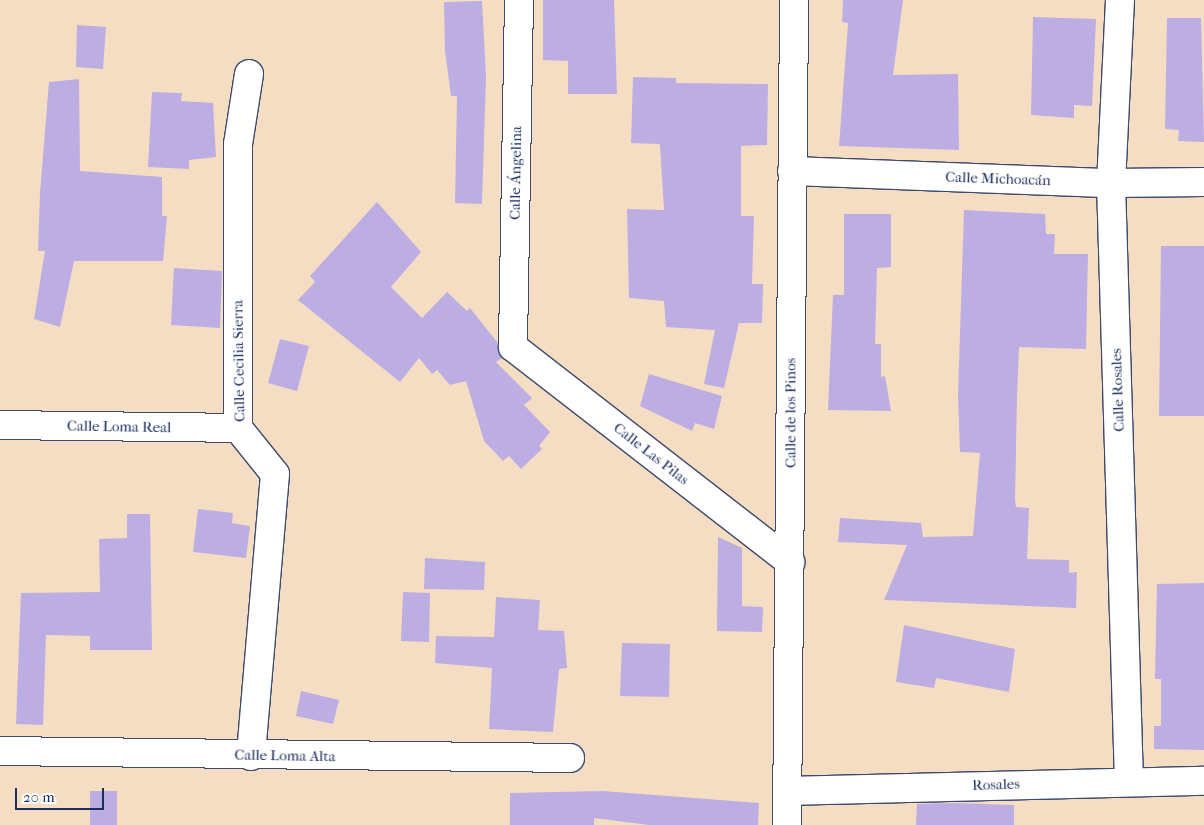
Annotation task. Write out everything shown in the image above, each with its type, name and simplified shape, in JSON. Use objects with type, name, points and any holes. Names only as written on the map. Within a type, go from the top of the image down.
[{"type":"street","name":"Calle Ángelina","points":[[513,347],[519,0]]},
{"type":"street","name":"Calle de los Pinos","points":[[787,825],[789,791],[794,0]]},
{"type":"street","name":"Calle Rosales","points":[[1120,0],[1112,183],[1129,781]]},
{"type":"street","name":"Calle Cecilia Sierra","points":[[249,74],[238,144],[238,428],[275,474],[251,756]]},
{"type":"street","name":"Calle Michoacán","points":[[792,171],[1112,183],[1204,182]]},
{"type":"street","name":"Calle Las Pilas","points":[[513,347],[790,562]]},
{"type":"street","name":"Calle Loma Real","points":[[0,425],[238,428]]},
{"type":"street","name":"Calle Loma Alta","points":[[0,751],[251,756],[570,758]]},
{"type":"street","name":"Rosales","points":[[789,791],[1129,781],[1204,781]]},
{"type":"building","points":[[543,0],[614,0],[617,94],[568,94],[568,61],[543,60]]},
{"type":"building","points":[[843,0],[903,0],[893,75],[958,74],[959,150],[839,146],[848,23],[842,22]]},
{"type":"building","points":[[482,1],[486,76],[482,204],[455,203],[457,96],[451,96],[445,51],[444,2]]},
{"type":"building","points":[[1033,17],[1096,19],[1092,106],[1074,105],[1074,118],[1031,115]]},
{"type":"building","points":[[1167,18],[1201,18],[1204,142],[1178,141],[1179,130],[1165,129]]},
{"type":"building","points":[[77,25],[106,27],[103,69],[76,67]]},
{"type":"building","points":[[633,77],[676,78],[676,83],[768,84],[767,145],[741,146],[741,216],[754,216],[752,284],[763,284],[762,323],[739,323],[724,388],[704,384],[715,330],[666,327],[664,301],[629,298],[627,209],[664,210],[660,144],[631,143]]},
{"type":"building","points":[[79,79],[80,171],[162,177],[162,216],[167,216],[163,261],[74,261],[60,327],[34,319],[45,251],[38,251],[40,193],[49,82]]},
{"type":"building","points":[[152,92],[182,93],[181,101],[213,103],[216,157],[189,160],[189,169],[148,167]]},
{"type":"building","points":[[377,202],[421,252],[391,287],[422,318],[447,292],[467,311],[470,308],[497,342],[502,358],[496,362],[532,398],[524,405],[550,432],[539,446],[542,449],[521,469],[509,456],[503,461],[484,441],[466,381],[450,385],[437,370],[432,374],[419,358],[400,382],[298,300],[315,282],[310,276]]},
{"type":"building","points":[[964,210],[1045,214],[1046,234],[1055,234],[1054,254],[1088,254],[1086,349],[1019,347],[1017,397],[1015,500],[1016,507],[1029,508],[1027,559],[1069,560],[1069,573],[1077,572],[1076,608],[884,600],[907,545],[838,542],[840,518],[921,523],[923,537],[973,536],[980,453],[960,452],[958,395]]},
{"type":"building","points":[[844,214],[891,214],[891,267],[877,268],[875,344],[881,344],[881,377],[885,376],[891,411],[828,410],[833,295],[844,295]]},
{"type":"building","points":[[1161,246],[1204,246],[1204,416],[1159,416]]},
{"type":"building","points":[[174,268],[222,271],[220,328],[171,325]]},
{"type":"building","points":[[280,339],[309,346],[297,391],[268,383]]},
{"type":"building","points":[[649,374],[722,396],[714,429],[695,423],[692,431],[640,406]]},
{"type":"building","points":[[198,509],[233,513],[232,523],[250,526],[246,558],[193,552]]},
{"type":"building","points":[[127,514],[150,514],[152,650],[90,650],[90,636],[46,635],[43,725],[16,724],[21,593],[100,592],[99,539],[127,538]]},
{"type":"building","points":[[718,537],[742,548],[742,606],[763,607],[762,632],[717,631]]},
{"type":"building","points":[[425,558],[485,562],[484,590],[424,589]]},
{"type":"building","points":[[1204,583],[1204,750],[1154,749],[1154,726],[1161,726],[1161,679],[1155,679],[1157,584]]},
{"type":"building","points":[[403,592],[430,593],[429,642],[401,641]]},
{"type":"building","points":[[496,597],[540,600],[538,630],[564,631],[567,668],[559,669],[553,732],[489,729],[492,668],[435,663],[436,636],[494,637]]},
{"type":"building","points":[[904,625],[1015,649],[1009,692],[936,678],[934,688],[896,682]]},
{"type":"building","points":[[622,643],[670,644],[669,697],[620,696]]},
{"type":"building","points":[[301,691],[339,700],[333,724],[296,716]]},
{"type":"building","points":[[90,791],[117,791],[117,825],[90,825]]},
{"type":"building","points":[[603,791],[759,803],[758,825],[649,825],[594,818],[594,825],[510,825],[510,793]]},
{"type":"building","points":[[917,804],[1014,805],[1014,825],[916,825]]}]
